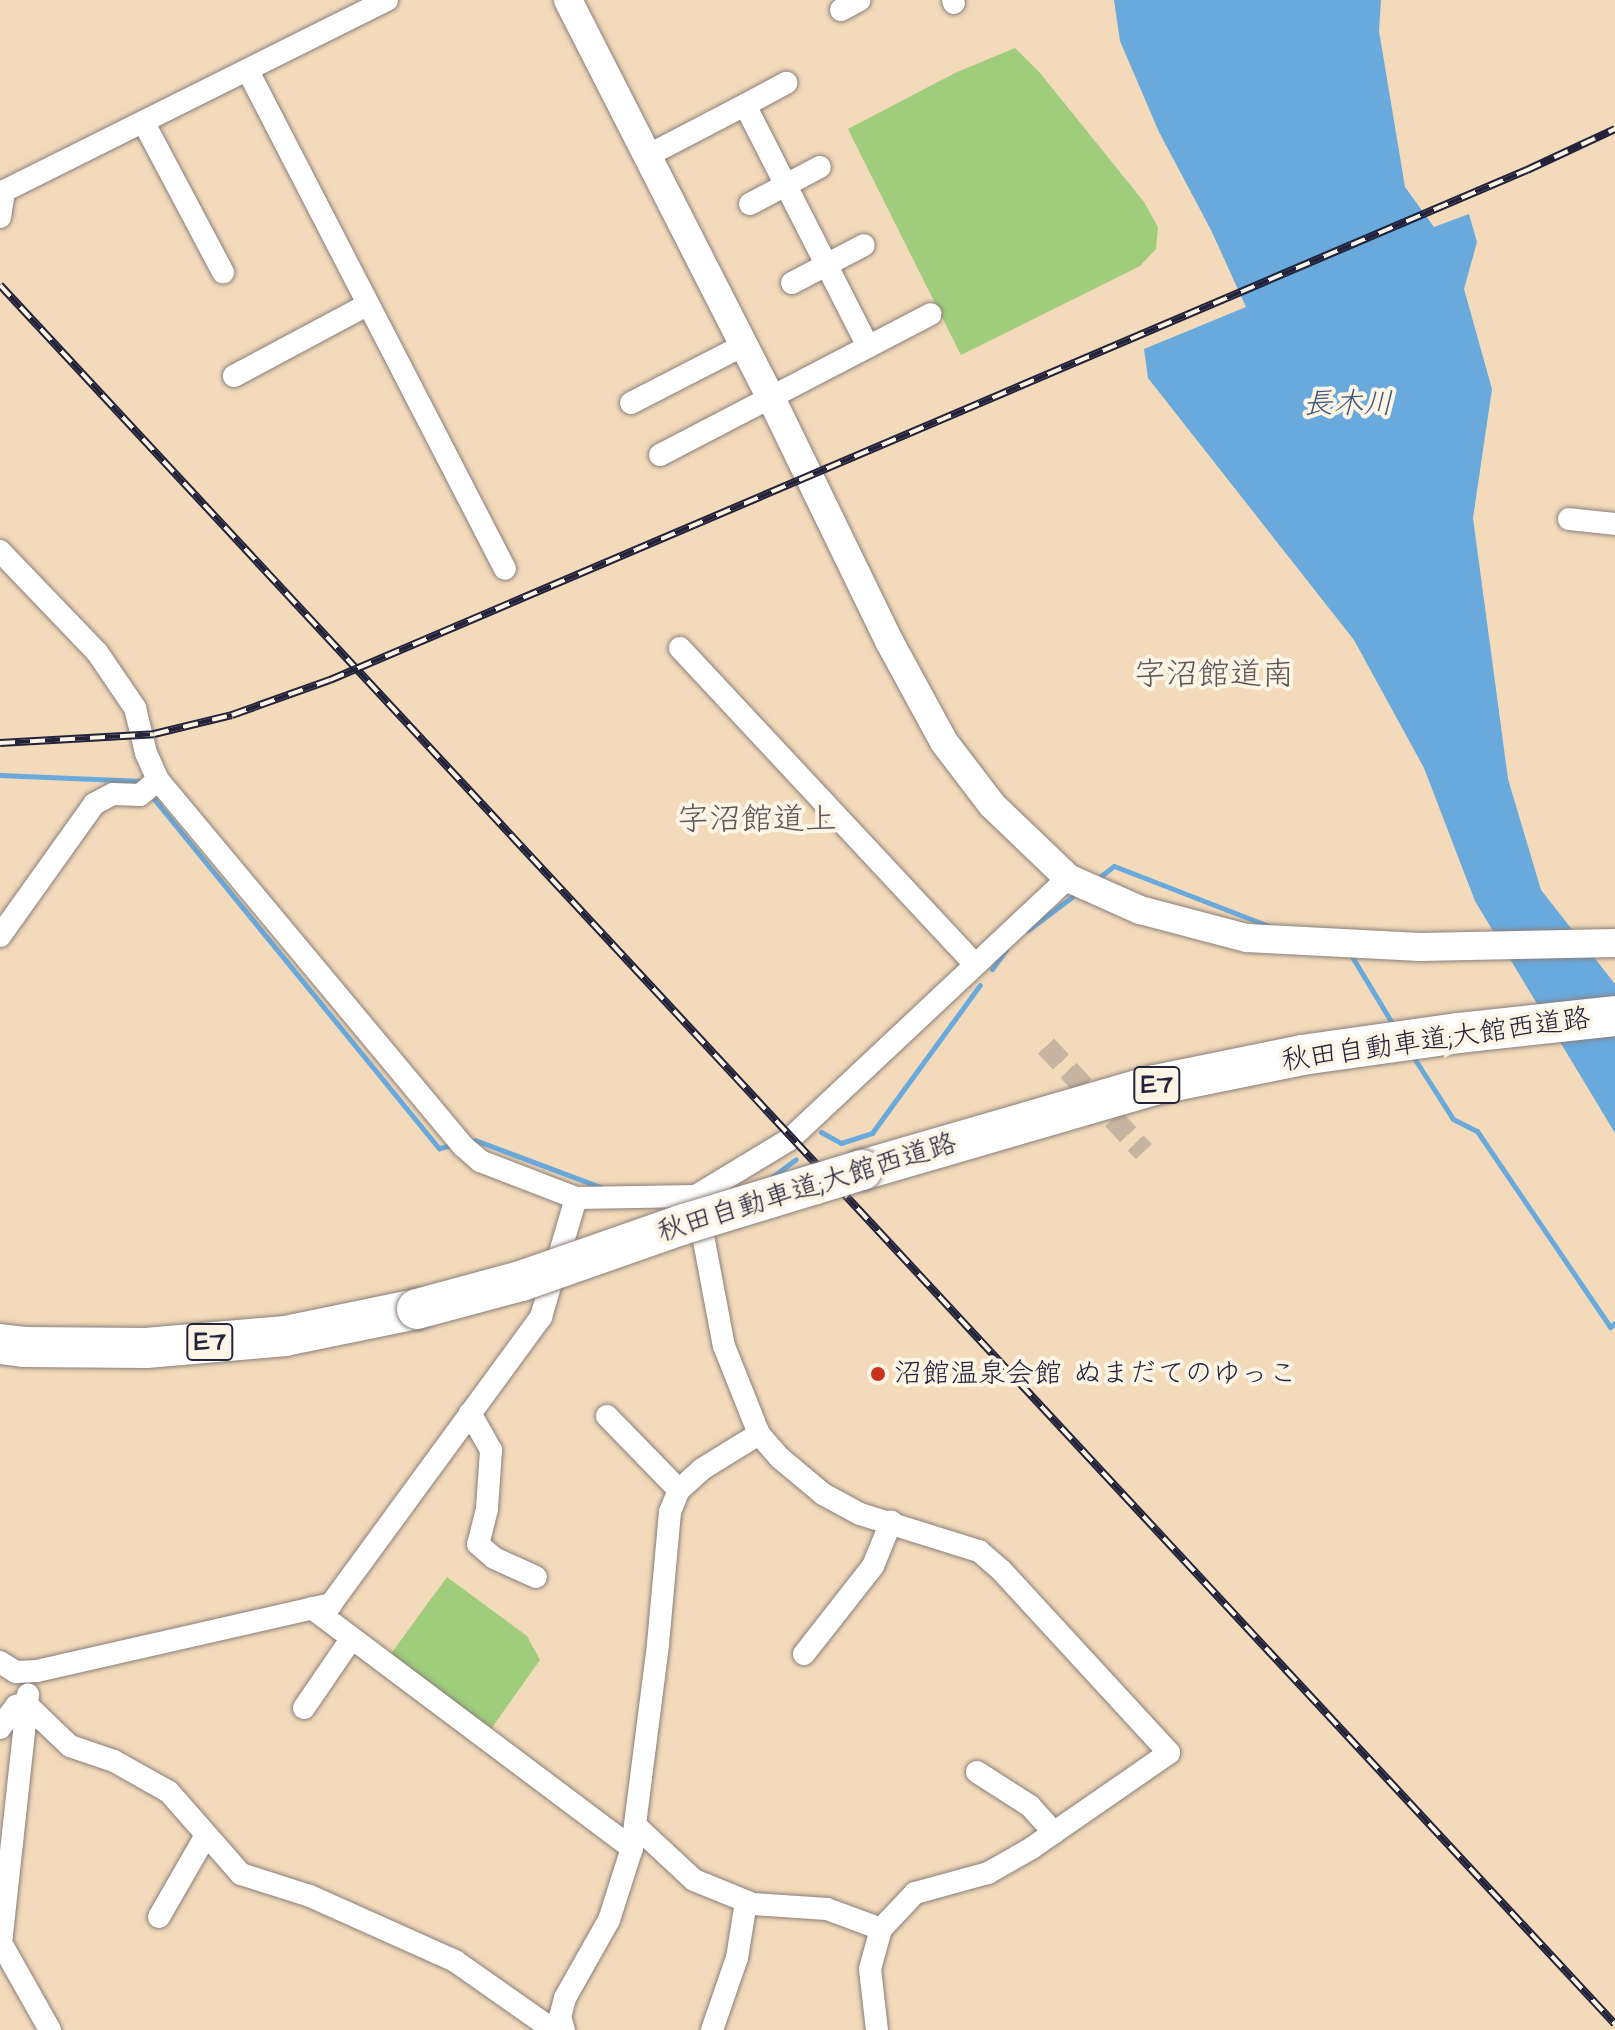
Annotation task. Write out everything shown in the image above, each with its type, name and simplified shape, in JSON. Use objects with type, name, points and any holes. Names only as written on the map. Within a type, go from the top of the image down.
[{"type":"highway","name":"秋田自動車道;大館西道路","points":[[0,1344],[146,1348],[285,1336],[417,1309],[521,1281],[684,1224],[1155,1085],[1302,1055],[1459,1033],[1615,1016]]},
{"type":"street","points":[[0,217],[2,189],[144,123],[387,0]]},
{"type":"street","points":[[568,0],[645,157],[771,398],[889,641],[944,742],[992,805],[1068,878],[1140,910],[1247,938],[1420,947],[1615,943]]},
{"type":"street","points":[[248,71],[505,569]]},
{"type":"street","points":[[645,157],[786,83]]},
{"type":"street","points":[[745,105],[868,346]]},
{"type":"street","points":[[144,123],[223,272]]},
{"type":"street","points":[[750,204],[820,167]]},
{"type":"street","points":[[792,283],[864,245]]},
{"type":"street","points":[[234,376],[367,305]]},
{"type":"street","points":[[660,455],[931,314]]},
{"type":"street","points":[[631,403],[744,345]]},
{"type":"street","points":[[1569,519],[1615,524]]},
{"type":"street","points":[[0,551],[104,663],[135,708],[146,753],[158,780],[463,1146],[480,1161],[576,1198],[696,1196],[790,1139],[1068,878]]},
{"type":"street","points":[[680,648],[974,963]]},
{"type":"street","points":[[0,936],[94,804],[113,794],[140,795],[158,780]]},
{"type":"street","points":[[696,1196],[724,1346],[759,1434],[780,1458],[823,1494],[860,1514],[979,1551],[1001,1570],[1169,1753],[1054,1833],[988,1873],[915,1893],[881,1929],[870,1969],[877,2030]]},
{"type":"street","points":[[0,1662],[16,1672],[37,1671],[331,1604],[541,1317],[576,1198]]},
{"type":"street","points":[[470,1413],[491,1450],[487,1509],[478,1544],[494,1558],[536,1577]]},
{"type":"street","points":[[607,1416],[679,1490]]},
{"type":"street","points":[[564,2030],[560,2017],[565,1998],[609,1920],[634,1837],[670,1512],[679,1490],[702,1469],[759,1434]]},
{"type":"street","points":[[804,1654],[873,1566],[891,1522]]},
{"type":"street","points":[[312,1608],[351,1639],[694,1880],[746,1902],[827,1909],[881,1929]]},
{"type":"street","points":[[304,1708],[351,1639]]},
{"type":"street","points":[[37,1671],[25,1703],[1,1948],[50,2030]]},
{"type":"street","points":[[0,1728],[16,1706],[25,1703]]},
{"type":"street","points":[[25,1703],[70,1746],[114,1761],[169,1792],[205,1837],[241,1874],[310,1896],[455,1961],[553,2030]]},
{"type":"street","points":[[977,1772],[1030,1806],[1054,1833]]},
{"type":"street","points":[[159,1917],[205,1837]]},
{"type":"street","points":[[712,2030],[737,1958],[746,1902]]},
{"type":"green space","points":[[1015,48],[1040,73],[1144,202],[1158,227],[1156,249],[1140,266],[961,355],[848,129],[955,73]]},
{"type":"green space","points":[[447,1577],[527,1636],[540,1660],[491,1729],[390,1655]]},
{"type":"water","name":"長木川","points":[[1114,0],[1381,0],[1379,31],[1405,187],[1434,227],[1469,214],[1477,242],[1464,289],[1492,389],[1473,518],[1508,779],[1541,890],[1615,984],[1615,1133],[1475,901],[1424,768],[1354,640],[1148,378],[1144,349],[1246,307],[1211,230],[1159,132],[1120,41]]},
{"type":"waterway","points":[[0,775],[142,781]]},
{"type":"waterway","points":[[154,799],[439,1148],[448,1146]]},
{"type":"waterway","points":[[1101,876],[1114,866],[1274,928]]},
{"type":"waterway","points":[[1028,930],[1072,897]]},
{"type":"waterway","points":[[992,969],[1006,950]]},
{"type":"waterway","points":[[1351,955],[1392,1023]]},
{"type":"waterway","points":[[821,1132],[841,1143],[872,1133],[980,985]]},
{"type":"waterway","points":[[1414,1058],[1453,1119],[1477,1131],[1610,1327],[1615,1323]]},
{"type":"waterway","points":[[475,1140],[603,1188]]},
{"type":"waterway","points":[[771,1178],[796,1159]]},
{"type":"tunnel","points":[[1046,1046],[1144,1152]]},
{"type":"railway","points":[[0,743],[154,734],[232,715],[330,680],[1527,170],[1615,129]]},
{"type":"railway","points":[[0,285],[1615,2024]]},
{"type":"place","name":"沼館温泉会館 ぬまだてのゆっこ","points":[[878,1374]]},
{"type":"district","name":"字沼館道南","points":[[1214,675]]},
{"type":"district","name":"字沼館道上","points":[[757,820]]}]
